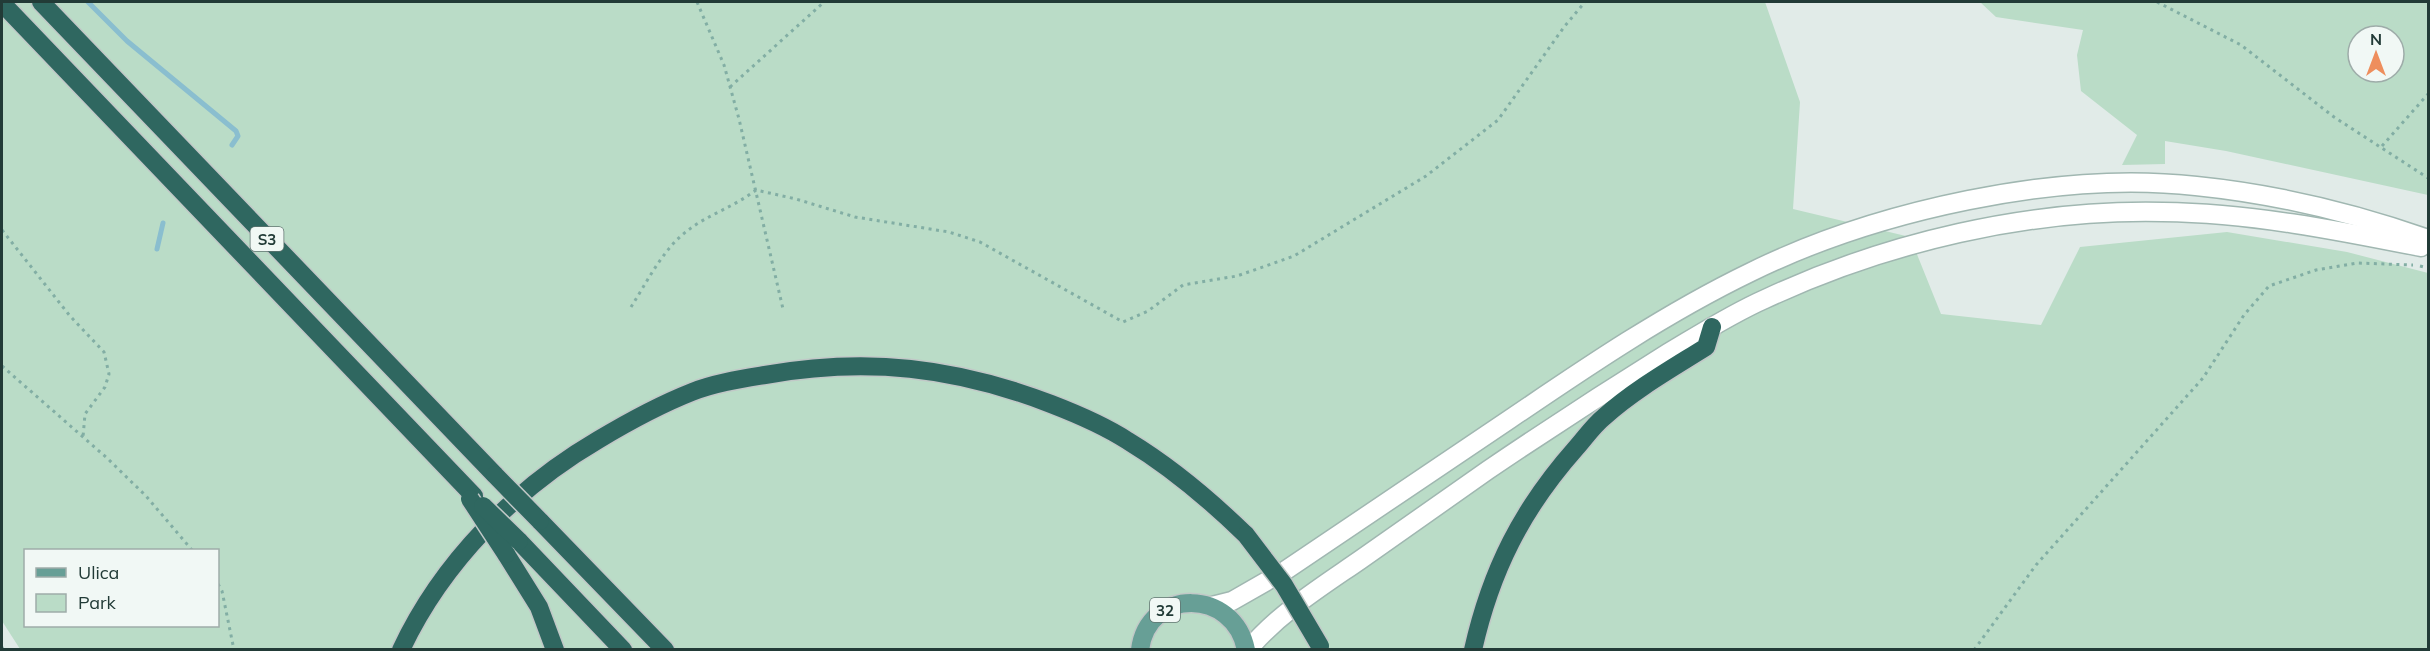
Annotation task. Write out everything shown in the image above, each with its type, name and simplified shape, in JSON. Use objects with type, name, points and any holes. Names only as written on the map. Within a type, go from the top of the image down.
[{"type":"highway","name":"S3","points":[[41,2],[665,650]]},
{"type":"highway","name":"S3","points":[[2,3],[469,493],[512,548],[623,650]]},
{"type":"highway","points":[[1473,650],[1480,620],[1509,541],[1550,477],[1603,418],[1635,393],[1706,347],[1712,327]]},
{"type":"highway","points":[[401,650],[439,586],[467,548],[537,480],[569,457],[641,415],[693,392],[733,380],[794,370],[851,365],[922,369],[957,375],[1023,393],[1075,413],[1127,440],[1186,481],[1246,535],[1284,585],[1320,648]]},
{"type":"highway","points":[[512,548],[539,607],[555,650]]},
{"type":"main road","points":[[1212,606],[1232,601],[1286,570],[1649,327],[1753,270],[1852,231],[1951,203],[2007,194],[2079,185],[2148,184],[2193,185],[2310,205],[2428,239]]},
{"type":"main road","points":[[1212,606],[1232,619],[1239,629],[1247,650],[1277,620],[1465,486],[1594,398],[1712,327],[1764,299],[1858,262],[1896,250],[1959,233],[2083,215],[2161,212],[2232,216],[2326,229],[2428,248]]},
{"type":"main road","name":"32","points":[[1140,650],[1145,631],[1163,612],[1187,603],[1212,606]]},
{"type":"path","points":[[697,2],[730,87],[783,309]]},
{"type":"path","points":[[730,87],[824,2]]},
{"type":"path","points":[[756,190],[796,199],[855,217],[950,232],[980,242],[1123,322],[1148,311],[1183,285],[1238,276],[1294,256],[1426,176],[1498,120],[1564,27],[1585,2]]},
{"type":"path","points":[[2157,2],[2241,45],[2334,117],[2382,146],[2428,178]]},
{"type":"path","points":[[2382,146],[2428,94]]},
{"type":"path","points":[[631,307],[665,255],[687,231],[738,205],[756,190]]},
{"type":"path","points":[[2,230],[69,316],[104,352],[109,374],[105,387],[85,414],[83,437]]},
{"type":"path","points":[[1974,650],[2036,565],[2203,378],[2244,315],[2269,286],[2316,270],[2357,263],[2428,267]]},
{"type":"path","points":[[2,366],[146,496],[191,549]]},
{"type":"path","points":[[219,586],[234,650]]},
{"type":"green space","points":[[2,2],[1765,2],[1800,102],[1793,209],[1910,237],[1941,314],[2041,325],[2080,247],[2227,232],[2347,252],[2428,273],[2428,649],[20,649],[2,621]]},
{"type":"green space","points":[[1980,2],[2428,2],[2428,195],[2226,151],[2165,141],[2165,164],[2122,165],[2137,135],[2081,91],[2077,55],[2083,30],[1996,17]]},
{"type":"waterway","points":[[88,2],[127,41],[236,131],[238,136],[232,145]]},
{"type":"waterway","points":[[157,249],[163,223]]}]
